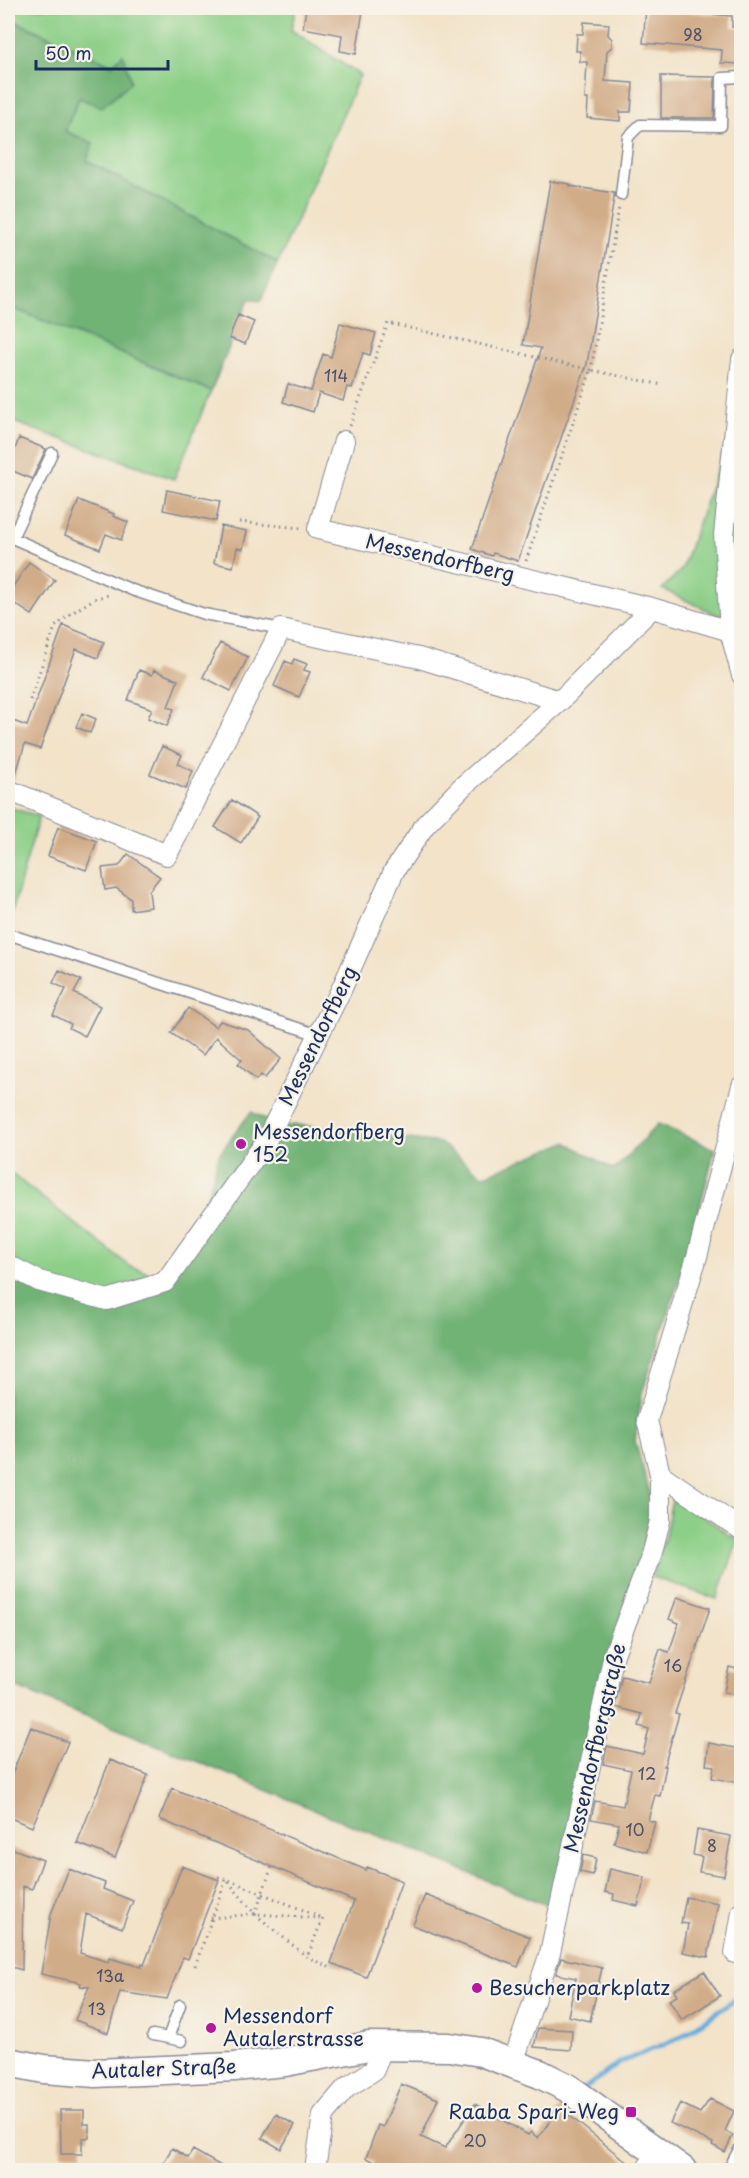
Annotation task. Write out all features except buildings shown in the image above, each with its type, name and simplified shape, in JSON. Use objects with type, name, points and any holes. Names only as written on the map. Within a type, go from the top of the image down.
[{"type":"main road","name":"Autaler Straße","points":[[8,2062],[44,2069],[118,2073],[265,2064],[369,2046],[449,2047],[481,2052],[513,2063],[575,2093],[652,2162],[682,2170]]},
{"type":"street","points":[[741,359],[724,535],[730,631],[741,675]]},
{"type":"street","points":[[318,529],[344,441]]},
{"type":"street","name":"Messendorfberg","points":[[318,529],[652,608],[730,631]]},
{"type":"street","name":"Messendorfberg","points":[[8,1265],[39,1281],[107,1300],[165,1282],[266,1143],[319,1035],[394,871],[425,825],[462,787],[560,701],[652,608]]},
{"type":"street","points":[[8,790],[167,855],[281,629],[419,658],[560,701]]},
{"type":"street","name":"Messendorfbergstraße","points":[[513,2063],[550,1953],[614,1654],[650,1559],[660,1521],[660,1474],[647,1420],[696,1260],[741,1086]]},
{"type":"street","points":[[660,1474],[741,1530]]},
{"type":"street","points":[[735,1953],[741,1912]]},
{"type":"street","points":[[315,2170],[323,2115],[346,2088],[374,2070],[383,2046]]},
{"type":"lane","points":[[621,195],[628,137],[640,125],[721,126],[722,78],[741,77]]},
{"type":"lane","points":[[52,453],[12,538],[132,590],[204,614],[281,629]]},
{"type":"lane","points":[[11,935],[319,1035]]},
{"type":"lane","points":[[168,2038],[180,2005]]},
{"type":"lane","points":[[153,2035],[182,2041]]},
{"type":"lane","points":[[728,2170],[741,2144]]},
{"type":"path","points":[[537,581],[526,561],[591,370],[621,195]]},
{"type":"path","points":[[344,441],[388,323],[663,385]]},
{"type":"path","points":[[239,522],[318,529]]},
{"type":"path","points":[[30,700],[55,627],[70,614],[94,599],[132,590]]},
{"type":"path","points":[[255,1914],[272,1866]]},
{"type":"path","points":[[218,1877],[323,1918]]},
{"type":"path","points":[[226,1879],[255,1914],[307,1957],[333,1969]]},
{"type":"path","points":[[195,1966],[226,1879]]},
{"type":"path","points":[[211,1918],[255,1914],[323,1918]]},
{"type":"path","points":[[307,1957],[323,1918]]},
{"type":"green space","points":[[8,8],[296,8],[291,30],[360,75],[278,263],[87,161],[65,131],[79,98],[124,55],[113,65],[8,18]]},
{"type":"green space","points":[[8,18],[112,65],[123,54],[131,82],[102,107],[79,98],[65,131],[93,143],[87,161],[278,263],[261,301],[249,299],[211,391],[8,306]]},
{"type":"green space","points":[[8,306],[211,391],[174,479],[8,420]]},
{"type":"green space","points":[[741,414],[741,626],[662,589],[682,569],[725,447]]},
{"type":"green space","points":[[8,807],[39,816],[8,927]]},
{"type":"green space","points":[[251,1112],[282,1127],[297,1125],[440,1143],[483,1176],[566,1142],[614,1170],[658,1124],[715,1149],[687,1256],[642,1393],[635,1441],[654,1507],[554,1908],[8,1684],[8,1265],[107,1300],[165,1282],[207,1199],[219,1154]]},
{"type":"green space","points":[[8,1171],[131,1267],[165,1282],[107,1300],[8,1265]]},
{"type":"green space","points":[[675,1496],[738,1541],[717,1599],[652,1577]]},
{"type":"waterway","points":[[584,2089],[621,2062],[679,2038],[742,1995]]},
{"type":"place","name":"Messendorfberg 152","points":[[241,1144]]},
{"type":"place","name":"Besucherparkplatz","points":[[477,1988]]},
{"type":"place","name":"Messendorf Autalerstrasse","points":[[211,2028]]},
{"type":"place","name":"Raaba Spari-Weg","points":[[631,2112]]}]
